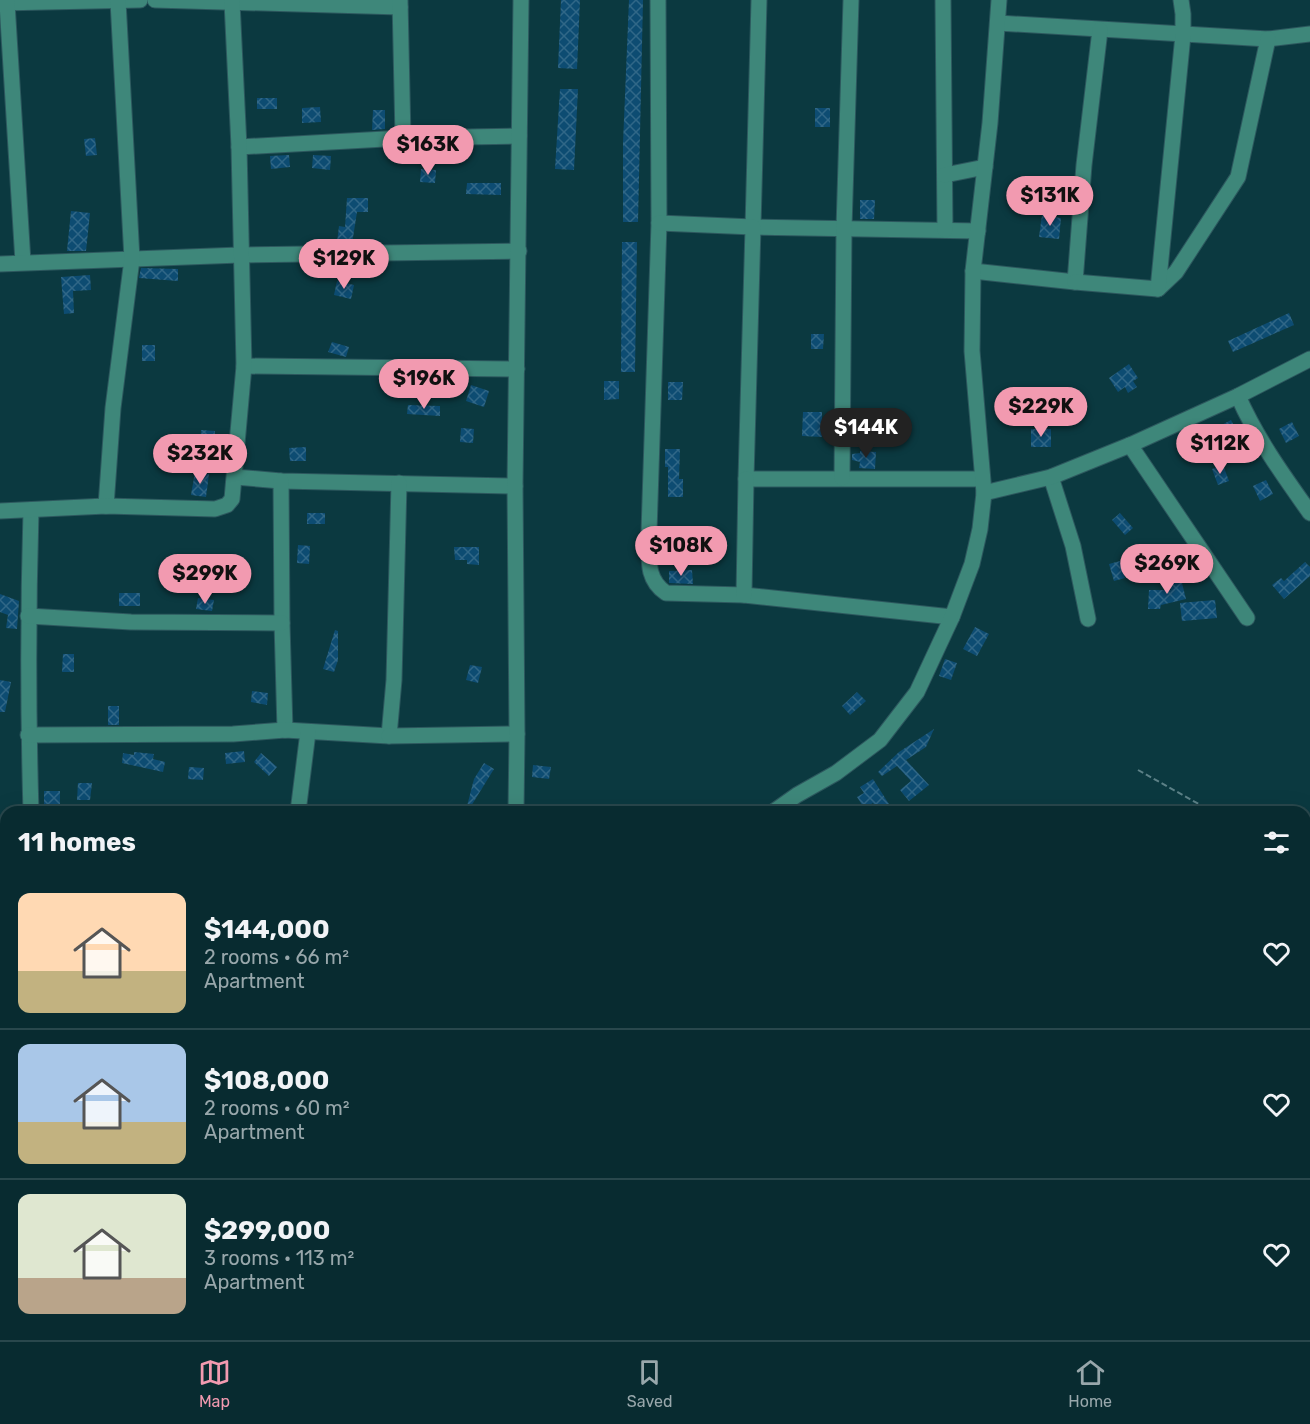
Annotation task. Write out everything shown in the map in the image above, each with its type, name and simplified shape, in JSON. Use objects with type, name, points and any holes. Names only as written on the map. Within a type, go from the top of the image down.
[{"type":"street","points":[[23,262],[3,3],[140,0]]},
{"type":"street","points":[[155,0],[400,3],[403,138]]},
{"type":"street","points":[[516,806],[518,734],[515,486],[521,0]]},
{"type":"street","points":[[658,0],[659,223],[649,532],[651,575],[656,586],[666,593],[744,595],[952,617]]},
{"type":"street","points":[[744,595],[759,0]]},
{"type":"street","points":[[842,478],[844,228],[851,0]]},
{"type":"street","points":[[943,0],[945,230]]},
{"type":"street","points":[[781,806],[836,773],[880,740],[917,692],[952,617],[972,564],[980,529],[983,486],[972,351],[973,271],[985,167],[999,0]]},
{"type":"street","points":[[1158,289],[1183,35],[1184,14],[1181,0]]},
{"type":"street","points":[[106,506],[113,408],[132,259],[118,1]]},
{"type":"street","points":[[0,511],[106,506],[215,509],[226,505],[232,499],[244,366],[239,147],[232,2]]},
{"type":"street","points":[[998,23],[1268,39],[1310,34]]},
{"type":"street","points":[[1075,282],[1084,165],[1100,30]]},
{"type":"street","points":[[973,271],[1158,289],[1176,272],[1238,177],[1268,39]]},
{"type":"street","points":[[239,147],[403,138],[519,136]]},
{"type":"street","points":[[945,175],[985,167]]},
{"type":"street","points":[[659,223],[978,231]]},
{"type":"street","points":[[0,264],[240,255],[519,251]]},
{"type":"street","points":[[746,478],[842,478],[983,486],[1051,477],[1130,445],[1238,396],[1310,359]]},
{"type":"street","points":[[244,366],[517,369]]},
{"type":"street","points":[[1238,396],[1268,454],[1310,513]]},
{"type":"street","points":[[1130,445],[1247,618]]},
{"type":"street","points":[[235,477],[281,481],[515,486]]},
{"type":"street","points":[[1051,477],[1073,546],[1088,619]]},
{"type":"street","points":[[281,481],[285,730]]},
{"type":"street","points":[[389,736],[394,680],[399,483]]},
{"type":"street","points":[[31,510],[28,616],[31,806]]},
{"type":"street","points":[[28,616],[131,622],[282,623]]},
{"type":"street","points":[[28,735],[233,734],[285,730],[389,736],[518,734]]},
{"type":"street","points":[[299,806],[309,732]]},
{"type":"path","points":[[1138,770],[1202,806]]},
{"type":"building","points":[[561,0],[580,0],[577,69],[558,68]]},
{"type":"building","points":[[629,0],[643,0],[638,222],[623,222],[623,143]]},
{"type":"building","points":[[560,89],[578,89],[574,170],[555,169]]},
{"type":"building","points":[[257,98],[277,98],[277,109],[257,109]]},
{"type":"building","points":[[320,107],[321,122],[302,123],[302,108]]},
{"type":"building","points":[[815,108],[830,108],[830,127],[815,127]]},
{"type":"building","points":[[373,110],[385,110],[385,129],[372,130]]},
{"type":"building","points":[[95,138],[97,155],[86,156],[84,139]]},
{"type":"building","points":[[289,155],[290,167],[271,169],[270,156]]},
{"type":"building","points":[[313,155],[331,156],[330,170],[312,168]]},
{"type":"building","points":[[421,169],[436,170],[435,183],[420,182]]},
{"type":"building","points":[[467,183],[501,183],[501,195],[466,194]]},
{"type":"building","points":[[347,198],[368,198],[368,212],[357,212],[352,244],[337,242],[339,226],[345,227]]},
{"type":"building","points":[[860,200],[875,200],[874,219],[860,219]]},
{"type":"building","points":[[71,211],[90,213],[86,251],[67,251]]},
{"type":"building","points":[[1042,215],[1061,218],[1059,239],[1039,237]]},
{"type":"building","points":[[622,242],[637,242],[635,372],[621,372]]},
{"type":"building","points":[[141,268],[178,269],[178,281],[139,278]]},
{"type":"building","points":[[90,275],[91,290],[73,291],[74,313],[64,314],[61,277]]},
{"type":"building","points":[[337,281],[354,285],[351,299],[334,295]]},
{"type":"building","points":[[1289,313],[1294,325],[1233,352],[1228,341]]},
{"type":"building","points":[[811,334],[824,334],[823,349],[811,349]]},
{"type":"building","points":[[332,342],[349,347],[346,357],[328,352]]},
{"type":"building","points":[[142,345],[155,345],[155,361],[142,361]]},
{"type":"building","points":[[1129,364],[1138,378],[1133,381],[1137,387],[1128,393],[1125,387],[1118,392],[1109,378]]},
{"type":"building","points":[[604,381],[619,381],[619,399],[604,400]]},
{"type":"building","points":[[668,382],[683,382],[682,400],[668,400]]},
{"type":"building","points":[[471,385],[489,391],[484,407],[466,401]]},
{"type":"building","points":[[408,405],[440,406],[440,416],[407,414]]},
{"type":"building","points":[[803,412],[822,412],[822,437],[802,436]]},
{"type":"building","points":[[1231,420],[1244,445],[1228,453],[1216,428]]},
{"type":"building","points":[[1292,422],[1299,436],[1286,443],[1279,429]]},
{"type":"building","points":[[461,428],[474,429],[473,443],[460,442]]},
{"type":"building","points":[[1031,429],[1051,429],[1051,447],[1031,447]]},
{"type":"building","points":[[201,430],[215,431],[214,447],[200,446]]},
{"type":"building","points":[[306,447],[306,461],[290,461],[289,448]]},
{"type":"building","points":[[665,449],[680,449],[679,479],[683,479],[683,497],[668,497],[668,467],[665,467]]},
{"type":"building","points":[[860,451],[876,452],[875,469],[859,468],[860,462],[852,460],[852,454],[860,453]]},
{"type":"building","points":[[1223,465],[1229,481],[1218,485],[1212,469]]},
{"type":"building","points":[[195,472],[209,474],[206,497],[191,495]]},
{"type":"building","points":[[1266,480],[1273,494],[1260,501],[1253,486]]},
{"type":"building","points":[[307,513],[325,513],[325,524],[307,524]]},
{"type":"building","points":[[1120,513],[1133,528],[1125,535],[1112,520]]},
{"type":"building","points":[[298,545],[310,546],[309,564],[297,563]]},
{"type":"building","points":[[454,547],[479,547],[479,565],[467,564],[467,560],[455,560]]},
{"type":"building","points":[[1149,549],[1161,549],[1161,566],[1149,566]]},
{"type":"building","points":[[1120,561],[1125,578],[1114,581],[1109,564]]},
{"type":"building","points":[[1305,562],[1310,567],[1310,576],[1284,599],[1272,585],[1281,578],[1284,581]]},
{"type":"building","points":[[692,570],[693,584],[669,583],[669,571]]},
{"type":"building","points":[[1181,579],[1186,599],[1161,605],[1160,609],[1148,609],[1149,590],[1171,590],[1169,582]]},
{"type":"building","points":[[119,593],[140,593],[140,606],[119,606]]},
{"type":"building","points":[[0,594],[19,601],[17,629],[6,628],[8,615],[0,612]]},
{"type":"building","points":[[198,598],[214,600],[212,611],[196,609]]},
{"type":"building","points":[[1215,600],[1217,618],[1182,621],[1180,603]]},
{"type":"building","points":[[975,627],[989,634],[977,656],[963,649]]},
{"type":"building","points":[[335,630],[338,631],[338,660],[334,672],[323,669]]},
{"type":"building","points":[[63,654],[74,654],[74,672],[62,672]]},
{"type":"building","points":[[945,659],[957,663],[951,680],[939,676]]},
{"type":"building","points":[[470,665],[482,667],[478,683],[466,680]]},
{"type":"building","points":[[0,680],[11,682],[5,712],[0,712]]},
{"type":"building","points":[[252,691],[268,693],[267,705],[251,702]]},
{"type":"building","points":[[857,692],[866,701],[850,715],[842,706]]},
{"type":"building","points":[[108,706],[119,706],[119,725],[108,725]]},
{"type":"building","points":[[934,729],[926,747],[906,760],[929,785],[909,801],[900,790],[911,781],[897,766],[882,776],[878,772],[899,752]]},
{"type":"building","points":[[244,751],[245,762],[226,764],[225,753]]},
{"type":"building","points":[[134,752],[154,754],[153,759],[165,762],[163,772],[122,763],[123,753],[134,755]]},
{"type":"building","points":[[261,753],[277,767],[269,776],[254,762]]},
{"type":"building","points":[[484,763],[494,769],[471,806],[467,806],[474,779]]},
{"type":"building","points":[[533,765],[551,767],[549,779],[532,777]]},
{"type":"building","points":[[189,767],[204,768],[203,780],[188,779]]},
{"type":"building","points":[[873,779],[890,806],[875,806],[873,803],[863,806],[857,797],[864,793],[860,787]]},
{"type":"building","points":[[78,783],[92,783],[90,800],[77,800]]},
{"type":"building","points":[[44,791],[60,791],[60,806],[44,806]]}]
